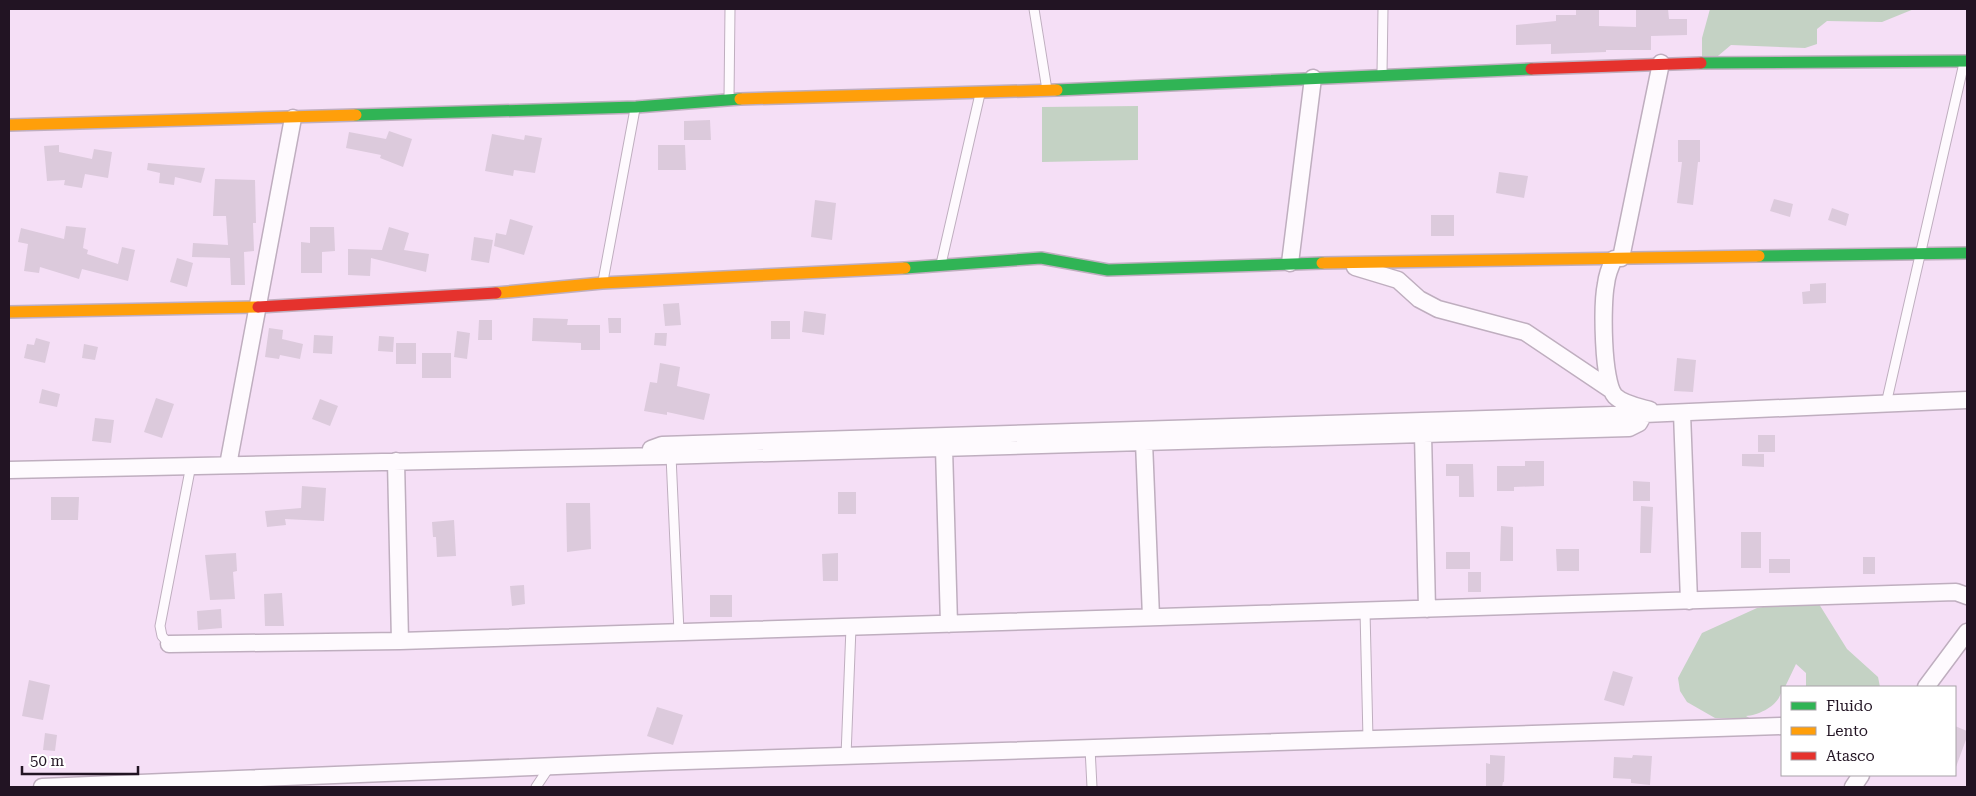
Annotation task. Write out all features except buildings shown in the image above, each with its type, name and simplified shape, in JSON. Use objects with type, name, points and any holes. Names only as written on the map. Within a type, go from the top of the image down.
[{"type":"street","points":[[9,125],[636,107],[729,99],[980,93],[1661,63],[1966,61]]},
{"type":"street","points":[[1610,389],[1607,376],[1603,318],[1605,286],[1617,259],[1661,63]]},
{"type":"street","points":[[1290,263],[1313,78]]},
{"type":"street","points":[[228,464],[293,118]]},
{"type":"street","points":[[9,312],[256,307],[517,292],[602,283],[941,266],[1041,258],[1108,270],[1338,262],[1967,253]]},
{"type":"street","points":[[1338,262],[1398,280],[1419,299],[1438,309],[1525,332],[1610,389],[1615,396],[1624,401],[1662,413]]},
{"type":"street","points":[[641,456],[662,445],[1682,413],[1967,400]]},
{"type":"street","points":[[1682,413],[1689,601]]},
{"type":"street","points":[[9,470],[671,456],[1628,428],[1639,423],[1644,414]]},
{"type":"street","points":[[1423,434],[1427,609]]},
{"type":"street","points":[[1144,442],[1151,618]]},
{"type":"street","points":[[944,448],[949,624]]},
{"type":"street","points":[[396,461],[400,641]]},
{"type":"street","points":[[169,644],[400,641],[1956,592],[1967,596]]},
{"type":"street","points":[[1927,686],[1967,632]]},
{"type":"street","points":[[42,787],[550,766],[1781,726]]},
{"type":"street","points":[[1852,787],[1861,776]]},
{"type":"lane","points":[[729,99],[730,9]]},
{"type":"lane","points":[[1034,9],[1047,90]]},
{"type":"lane","points":[[1382,76],[1383,9]]},
{"type":"lane","points":[[1886,404],[1966,61]]},
{"type":"lane","points":[[941,266],[980,93]]},
{"type":"lane","points":[[602,283],[636,107]]},
{"type":"lane","points":[[671,456],[679,632]]},
{"type":"lane","points":[[169,644],[162,636],[160,626],[191,465]]},
{"type":"lane","points":[[1365,611],[1368,739]]},
{"type":"lane","points":[[846,756],[851,627]]},
{"type":"lane","points":[[1090,748],[1092,787]]},
{"type":"lane","points":[[536,787],[550,766]]},
{"type":"green space","points":[[1710,9],[1914,9],[1882,22],[1827,21],[1817,29],[1817,44],[1805,48],[1731,45],[1706,66],[1702,63],[1702,38]]},
{"type":"green space","points":[[1138,106],[1138,160],[1042,162],[1042,107]]},
{"type":"green space","points":[[1794,601],[1819,604],[1847,649],[1878,677],[1880,686],[1806,686],[1806,673],[1796,664],[1785,686],[1781,686],[1781,693],[1778,699],[1764,711],[1746,716],[1751,719],[1715,718],[1687,702],[1680,691],[1678,678],[1702,633],[1757,608]]},
{"type":"traffic: fast","points":[[1701,63],[1967,61]]},
{"type":"traffic: fast","points":[[1057,90],[1531,69]]},
{"type":"traffic: fast","points":[[356,115],[636,107],[740,99]]},
{"type":"traffic: fast","points":[[1759,256],[1967,253]]},
{"type":"traffic: fast","points":[[905,268],[1041,258],[1108,270],[1322,263]]},
{"type":"traffic: slow","points":[[740,99],[1057,90]]},
{"type":"traffic: slow","points":[[9,125],[356,115]]},
{"type":"traffic: slow","points":[[1322,263],[1759,256]]},
{"type":"traffic: slow","points":[[496,293],[602,283],[905,268]]},
{"type":"traffic: slow","points":[[9,312],[258,307]]},
{"type":"traffic: jam","points":[[1531,69],[1701,63]]},
{"type":"traffic: jam","points":[[258,307],[496,293]]}]
